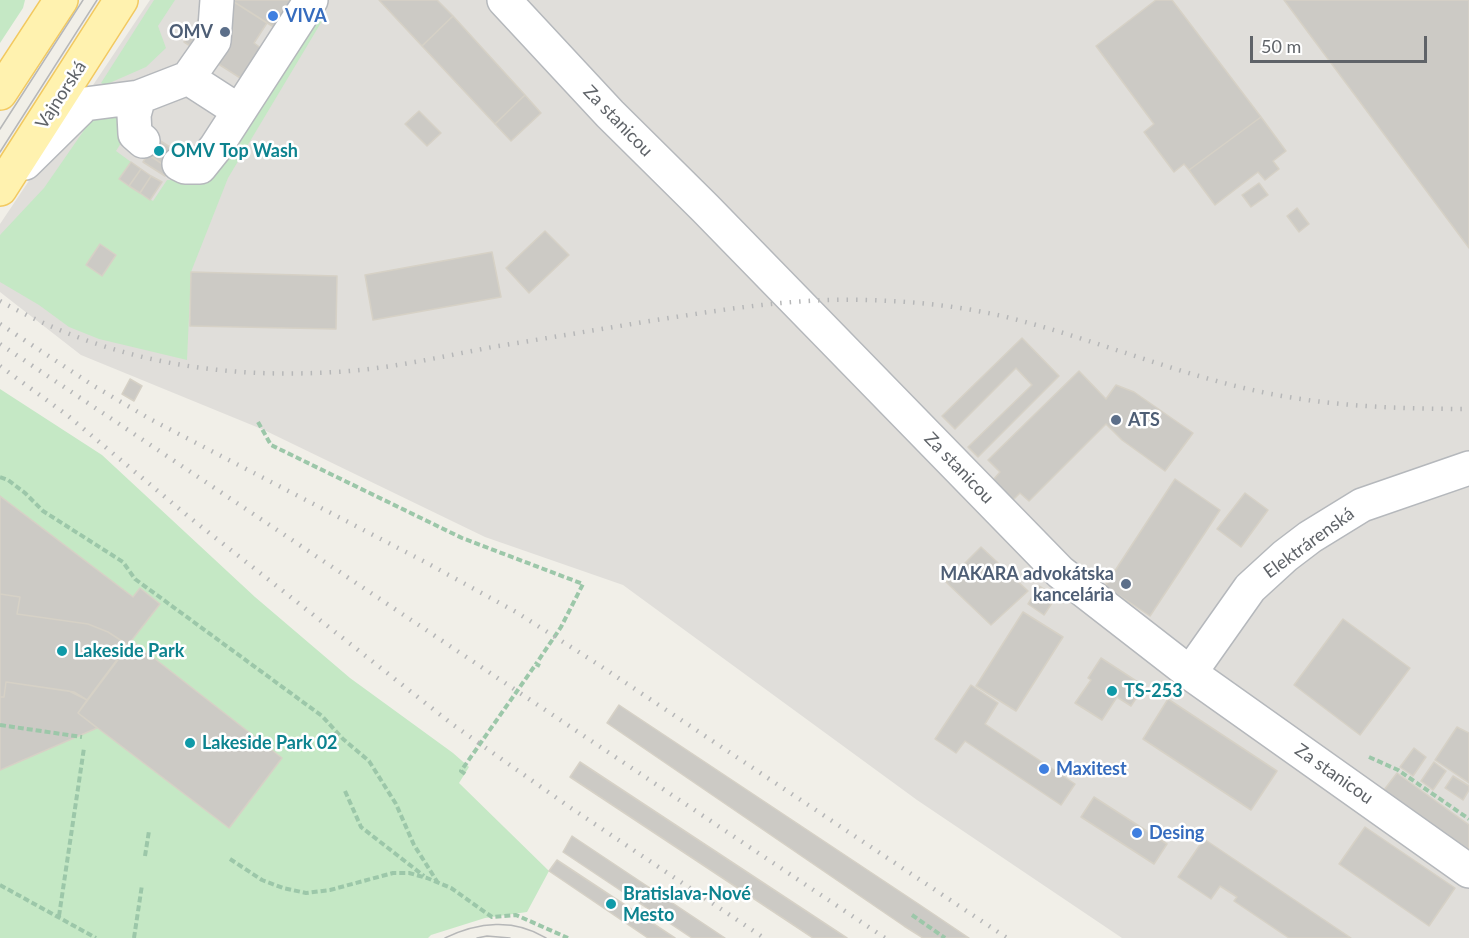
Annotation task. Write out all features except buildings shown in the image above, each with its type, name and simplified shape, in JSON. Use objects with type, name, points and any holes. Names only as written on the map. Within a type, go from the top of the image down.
[{"type":"main road","points":[[0,93],[61,0]]},
{"type":"main road","name":"Vajnorská","points":[[2,186],[121,0]]},
{"type":"street","points":[[2,186],[84,104],[139,97],[188,78],[214,41],[217,0]]},
{"type":"street","points":[[179,164],[185,167],[200,167],[216,147],[311,0]]},
{"type":"street","name":"Za stanicou","points":[[504,0],[610,114],[705,208],[1060,572],[1190,673],[1469,871]]},
{"type":"street","points":[[188,78],[239,111]]},
{"type":"street","points":[[139,97],[134,115],[135,134],[143,141]]},
{"type":"street","name":"Elektrárenská","points":[[1190,673],[1251,588],[1285,556],[1310,537],[1362,505],[1469,468]]},
{"type":"path","points":[[258,422],[271,445],[462,538],[583,584],[538,665],[461,771],[465,774]]},
{"type":"path","points":[[0,477],[8,480],[43,511],[123,562],[135,579],[322,716],[343,739],[369,761],[396,804],[414,845],[438,883]]},
{"type":"path","points":[[0,725],[82,736]]},
{"type":"path","points":[[59,916],[84,748]]},
{"type":"path","points":[[1369,757],[1398,771],[1469,819]]},
{"type":"path","points":[[345,791],[361,826],[427,878]]},
{"type":"path","points":[[145,856],[149,831]]},
{"type":"path","points":[[230,859],[262,880],[306,893],[330,890],[393,873],[409,873],[451,888],[492,916],[516,915],[568,938]]},
{"type":"path","points":[[0,885],[96,938]]},
{"type":"path","points":[[134,938],[142,885]]},
{"type":"path","points":[[912,915],[945,938]]},
{"type":"shaded area","points":[[150,0],[1469,0],[1469,938],[1122,938],[917,800],[623,585],[485,537],[264,430],[81,355],[0,292],[0,224]]},
{"type":"green space","points":[[0,0],[25,0],[23,8],[0,43]]},
{"type":"green space","points":[[154,0],[175,0],[158,26],[166,48],[146,67],[105,85],[101,83]]},
{"type":"green space","points":[[314,9],[325,16],[228,178],[191,272],[187,360],[99,339],[69,327],[39,305],[0,282],[0,235],[44,188],[98,110],[126,109],[128,132],[116,151],[131,162],[120,179],[153,201],[167,180],[174,180]]},
{"type":"green space","points":[[0,389],[102,455],[255,597],[350,678],[469,767],[459,783],[549,871],[527,912],[485,918],[431,935],[428,938],[0,938]]},
{"type":"tram line","points":[[0,129],[83,0]]},
{"type":"tram line","points":[[0,152],[97,0]]},
{"type":"tram line","points":[[445,938],[470,928],[496,924],[521,927],[546,938]]},
{"type":"tram line","points":[[477,938],[487,936],[510,938]]},
{"type":"railway","points":[[0,301],[41,322],[126,353],[169,363],[257,373],[349,371],[386,367],[498,346],[742,307],[839,300],[900,302],[954,307],[1006,317],[1214,380],[1272,394],[1328,403],[1469,409]]},
{"type":"railway","points":[[0,324],[94,386],[150,419],[427,563],[516,612],[1007,938]]},
{"type":"railway","points":[[0,344],[885,938]]},
{"type":"railway","points":[[0,366],[67,415],[189,517],[452,724],[568,806],[764,938]]},
{"type":"place","name":"VIVA","points":[[273,16]]},
{"type":"place","name":"OMV","points":[[225,32]]},
{"type":"place","name":"OMV Top Wash","points":[[159,151]]},
{"type":"place","name":"ATS","points":[[1116,420]]},
{"type":"place","name":"MAKARA advokátska kancelária","points":[[1126,584]]},
{"type":"place","name":"Lakeside Park","points":[[62,651]]},
{"type":"place","name":"TS-253","points":[[1112,691]]},
{"type":"place","name":"Lakeside Park 02","points":[[190,743]]},
{"type":"place","name":"Maxitest","points":[[1044,769]]},
{"type":"place","name":"Desing","points":[[1137,833]]},
{"type":"place","name":"Bratislava-Nové Mesto","points":[[611,904]]}]
